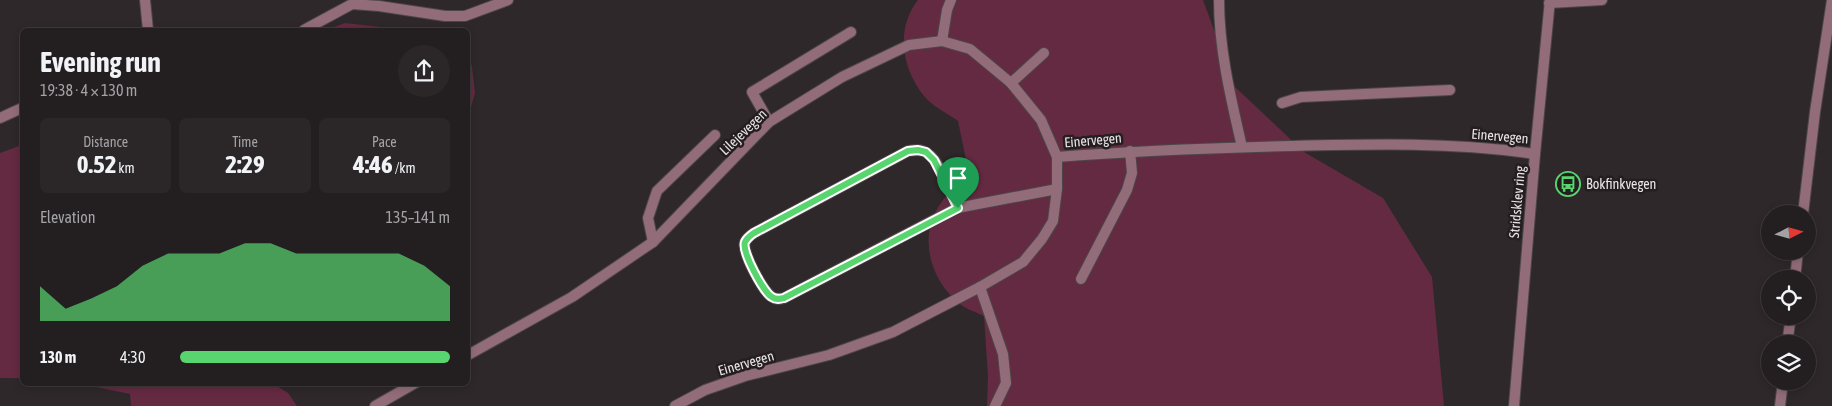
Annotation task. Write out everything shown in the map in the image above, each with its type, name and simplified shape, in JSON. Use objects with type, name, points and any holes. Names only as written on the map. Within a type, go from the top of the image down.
[{"type":"street","points":[[145,0],[148,28]]},
{"type":"street","points":[[308,28],[352,4],[445,16],[465,16],[508,0]]},
{"type":"street","points":[[942,41],[947,10],[951,0]]},
{"type":"street","points":[[1218,0],[1226,75],[1242,147]]},
{"type":"street","points":[[1550,2],[1602,0]]},
{"type":"street","points":[[1804,205],[1815,112],[1832,0]]},
{"type":"street","name":"Stridsklev ring","points":[[1514,406],[1550,2]]},
{"type":"street","points":[[769,122],[752,92],[851,32]]},
{"type":"street","name":"Lilejevegen","points":[[470,354],[572,297],[653,242],[769,122],[842,77],[909,45],[942,41],[970,49],[1011,83],[1041,120],[1056,157]]},
{"type":"street","points":[[1011,83],[1044,53]]},
{"type":"street","points":[[1282,103],[1301,97],[1450,90]]},
{"type":"street","points":[[0,118],[20,109]]},
{"type":"street","points":[[653,242],[648,218],[657,191],[715,135]]},
{"type":"street","name":"Einervegen","points":[[675,406],[705,390],[744,376],[829,355],[894,332],[980,287],[1022,262],[1042,239],[1053,221],[1057,189],[1056,157],[1130,151],[1380,143],[1495,148],[1535,154]]},
{"type":"street","points":[[958,208],[934,160],[926,152],[918,150],[908,151],[754,233],[746,241],[744,248],[766,291],[771,297],[777,299],[784,298],[958,208],[1057,189]]},
{"type":"street","points":[[1081,279],[1127,190],[1132,173],[1130,151]]},
{"type":"street","points":[[980,287],[1004,354],[1006,383],[995,406]]},
{"type":"street","points":[[374,406],[410,386]]},
{"type":"street","points":[[1780,406],[1782,390]]},
{"type":"shaded area","points":[[918,0],[1203,0],[1235,87],[1304,152],[1383,198],[1432,277],[1444,406],[987,406],[988,376],[984,316],[962,306],[942,285],[936,274],[929,249],[931,223],[936,211],[951,191],[969,174],[958,121],[927,100],[916,85],[906,61],[904,36],[906,23]]},
{"type":"shaded area","points":[[345,23],[389,28],[331,28]]},
{"type":"shaded area","points":[[470,60],[472,67],[475,93],[470,111]]},
{"type":"shaded area","points":[[20,146],[20,378],[0,378],[0,153]]},
{"type":"shaded area","points":[[91,386],[277,386],[288,393],[297,406],[131,406],[130,394]]},
{"type":"place","name":"Bokfinkvegen","points":[[1568,184]]},
{"type":"route","points":[[918,150],[926,152],[934,160],[958,208],[784,298],[777,299],[771,297],[766,291],[744,248],[746,241],[754,233],[908,151],[918,150]]}]
